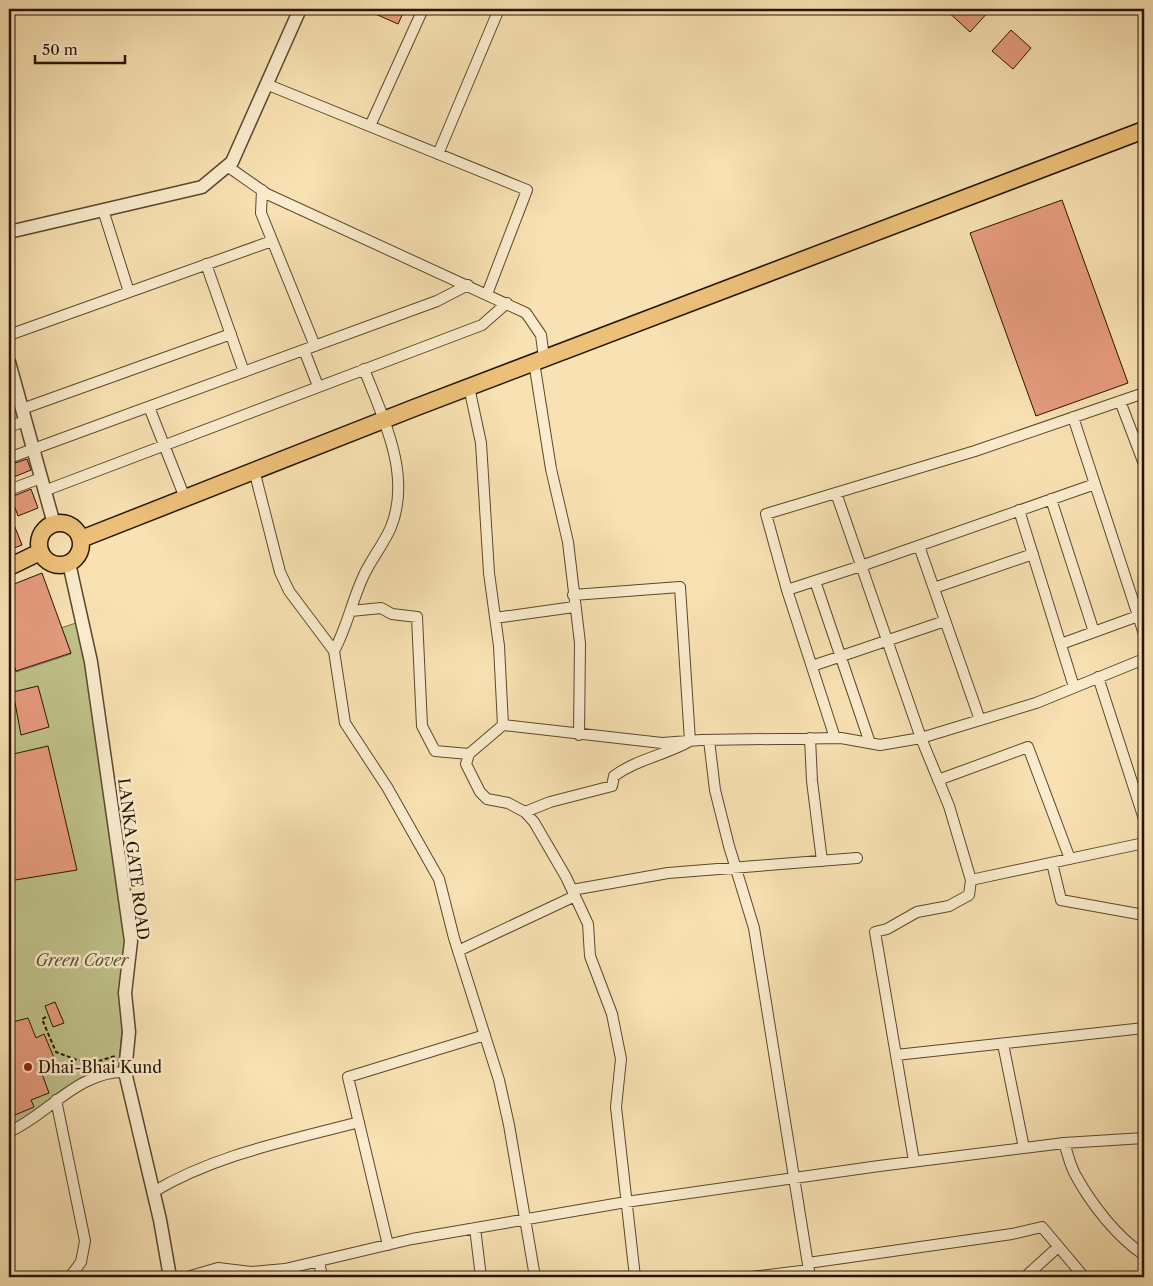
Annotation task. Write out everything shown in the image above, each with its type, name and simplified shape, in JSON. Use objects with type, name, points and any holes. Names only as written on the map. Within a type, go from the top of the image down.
[{"type":"main road","points":[[81,539],[384,419],[1144,130]]},
{"type":"main road","points":[[54,524],[67,524],[78,532],[81,539],[80,553],[69,563],[63,565],[49,562],[40,552],[40,539],[43,532],[54,524]]},
{"type":"main road","points":[[9,567],[40,552]]},
{"type":"street","points":[[9,232],[202,187],[232,162],[300,9]]},
{"type":"street","points":[[370,126],[422,9]]},
{"type":"street","points":[[438,154],[499,9]]},
{"type":"street","points":[[266,84],[527,190],[486,294]]},
{"type":"street","points":[[227,166],[262,190],[526,312],[541,335],[539,360],[551,469],[568,542],[574,607],[580,643],[579,735]]},
{"type":"street","points":[[262,190],[261,213],[315,346]]},
{"type":"street","points":[[103,210],[129,292]]},
{"type":"street","points":[[9,335],[272,241]]},
{"type":"street","points":[[206,264],[244,372]]},
{"type":"street","points":[[9,458],[437,301],[468,285]]},
{"type":"street","points":[[9,490],[43,484],[164,444],[482,325],[507,304]]},
{"type":"street","points":[[9,427],[23,415],[231,334]]},
{"type":"street","points":[[304,350],[318,386]]},
{"type":"street","points":[[9,362],[54,524]]},
{"type":"street","points":[[334,651],[345,630],[357,592],[371,559],[390,528],[399,501],[399,475],[384,419],[364,369]]},
{"type":"street","points":[[469,387],[481,443],[489,573],[499,646],[503,725]]},
{"type":"street","points":[[835,738],[787,590],[766,514],[975,451],[1144,393]]},
{"type":"street","points":[[1120,401],[1144,461]]},
{"type":"street","points":[[148,407],[185,498]]},
{"type":"street","points":[[1072,417],[1144,634]]},
{"type":"street","points":[[254,470],[280,572],[288,591],[334,651],[345,723],[387,787],[430,860],[438,879],[458,951],[499,1080],[509,1125],[535,1277]]},
{"type":"street","points":[[787,590],[1095,484]]},
{"type":"street","points":[[836,493],[921,738],[949,806],[971,880],[969,895],[949,906],[917,912],[887,929],[875,932],[914,1161]]},
{"type":"street","points":[[1051,499],[1094,632]]},
{"type":"street","points":[[1019,510],[1074,687]]},
{"type":"street","points":[[919,546],[980,720]]},
{"type":"street","points":[[934,588],[1033,554]]},
{"type":"street","name":"LANKA GATE ROAD","points":[[69,563],[91,662],[131,941],[125,994],[129,1032],[126,1066],[170,1277]]},
{"type":"street","points":[[815,581],[870,743]]},
{"type":"street","points":[[573,594],[680,587],[690,740]]},
{"type":"street","points":[[495,618],[574,607]]},
{"type":"street","points":[[351,611],[381,608],[392,614],[418,617],[422,726],[435,751],[469,754]]},
{"type":"street","points":[[1061,644],[1138,616]]},
{"type":"street","points":[[812,666],[945,620]]},
{"type":"street","points":[[635,1277],[616,1107],[621,1059],[612,1014],[590,956],[588,924],[574,893],[534,822],[525,812],[508,803],[488,799],[480,792],[466,764],[469,754],[503,725],[579,735],[662,742],[835,738],[880,745],[921,738],[1036,703],[1144,659]]},
{"type":"street","points":[[1098,677],[1144,819]]},
{"type":"street","points":[[810,738],[812,781],[822,861]]},
{"type":"street","points":[[525,812],[550,802],[612,786],[614,776],[624,769],[673,751],[690,740]]},
{"type":"street","points":[[710,740],[715,790],[754,928],[796,1178],[809,1270]]},
{"type":"street","points":[[938,780],[1028,748],[1070,859]]},
{"type":"street","points":[[971,880],[1144,843]]},
{"type":"street","points":[[458,951],[574,893],[668,873],[735,866],[857,858]]},
{"type":"street","points":[[1052,863],[1061,900],[1144,915]]},
{"type":"street","points":[[896,1055],[1144,1028]]},
{"type":"street","points":[[388,1245],[348,1077],[485,1035]]},
{"type":"street","points":[[1003,1044],[1024,1148]]},
{"type":"street","points":[[9,1132],[91,1079],[126,1066]]},
{"type":"street","points":[[56,1100],[85,1242],[80,1262],[70,1277]]},
{"type":"street","points":[[153,1192],[184,1174],[235,1154],[359,1122]]},
{"type":"street","points":[[187,1277],[218,1268],[252,1272],[285,1269],[388,1245],[626,1202],[914,1161],[1064,1143],[1144,1138]]},
{"type":"street","points":[[1064,1143],[1075,1175],[1099,1210],[1132,1247],[1144,1255]]},
{"type":"street","points":[[750,1277],[809,1270],[1012,1234],[1042,1226],[1084,1277]]},
{"type":"street","points":[[475,1228],[481,1277]]},
{"type":"street","points":[[1025,1277],[1058,1247]]},
{"type":"street","points":[[319,1261],[322,1277]]},
{"type":"path","points":[[46,1017],[42,1019],[56,1052],[76,1060],[96,1062],[113,1055],[126,1066]]},
{"type":"green space","name":"Green Cover","points":[[82,621],[131,941],[119,1060],[63,1089],[9,1129],[9,653],[16,672],[71,654],[61,628]]},
{"type":"building","points":[[364,9],[405,9],[398,24]]},
{"type":"building","points":[[945,9],[991,9],[970,32]]},
{"type":"building","points":[[1011,30],[1031,48],[1013,69],[992,51]]},
{"type":"building","points":[[1062,200],[1128,383],[1036,416],[970,233]]},
{"type":"building","points":[[27,459],[31,470],[9,479],[9,465]]},
{"type":"building","points":[[31,489],[38,508],[18,516],[11,497]]},
{"type":"building","points":[[9,512],[22,545],[9,550]]},
{"type":"building","points":[[42,573],[71,653],[16,671],[11,656],[9,657],[9,586]]},
{"type":"building","points":[[38,686],[49,727],[21,735],[13,692]]},
{"type":"building","points":[[48,746],[77,870],[9,881],[9,755]]},
{"type":"building","points":[[55,1002],[64,1023],[53,1027],[45,1006]]},
{"type":"building","name":"Dhai-Bhai Kund","points":[[28,1018],[36,1038],[44,1034],[55,1060],[46,1064],[49,1071],[42,1074],[49,1093],[31,1100],[34,1107],[15,1115],[13,1111],[9,1112],[9,1023]]},
{"type":"place","name":"Dhai-Bhai Kund","points":[[28,1067]]}]
